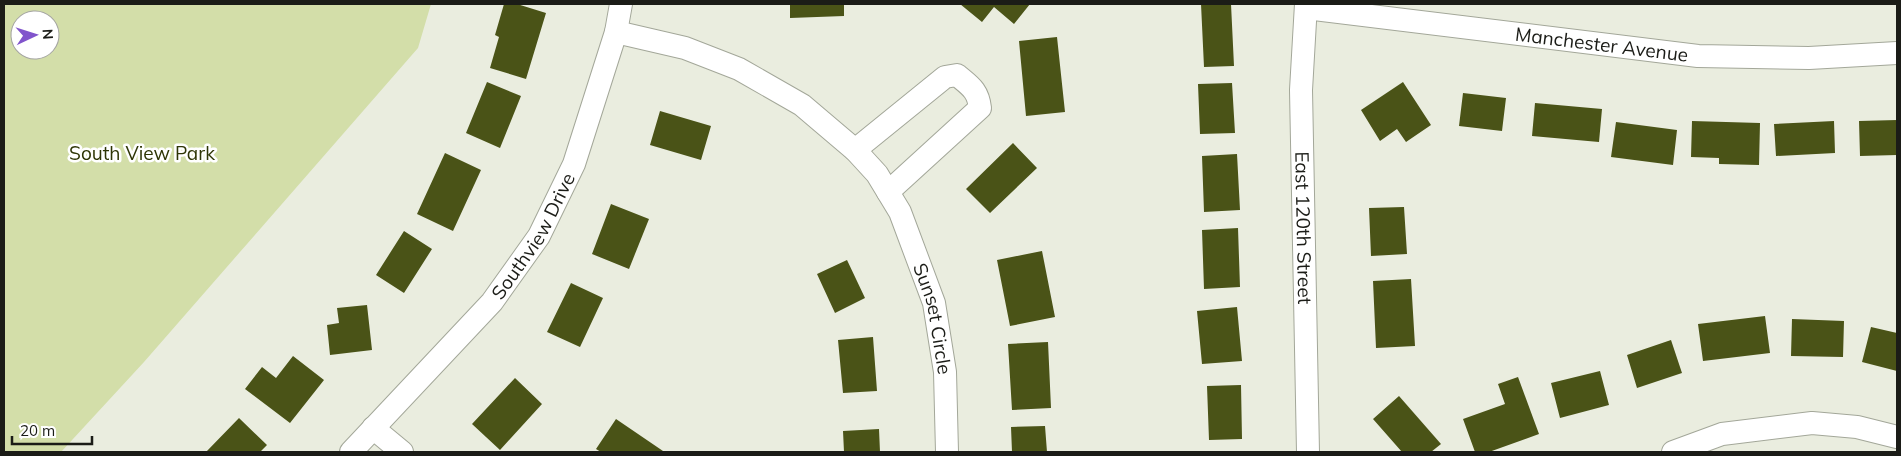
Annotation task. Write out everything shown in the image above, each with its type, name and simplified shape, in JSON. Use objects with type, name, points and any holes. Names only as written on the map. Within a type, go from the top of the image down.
[{"type":"street","name":"Southview Drive","points":[[351,452],[492,302],[539,236],[574,164],[616,32],[621,4]]},
{"type":"street","name":"Manchester Avenue","points":[[1306,6],[1698,56],[1809,58],[1897,53]]},
{"type":"street","name":"East 120th Street","points":[[1306,6],[1301,90],[1308,452]]},
{"type":"street","name":"Sunset Circle","points":[[616,32],[685,48],[740,69],[802,105],[855,150],[877,174],[900,212],[934,303],[945,372],[947,452]]},
{"type":"street","points":[[855,150],[945,77],[957,75],[972,87],[978,96],[980,108],[888,192]]},
{"type":"street","points":[[1673,452],[1722,434],[1812,423],[1857,427],[1897,437]]},
{"type":"street","points":[[372,428],[402,452]]},
{"type":"green space","name":"South View Park","points":[[4,4],[431,4],[418,48],[144,362],[61,452],[4,452]]},
{"type":"building","points":[[504,4],[517,4],[546,13],[526,79],[490,68],[499,37],[495,35]]},
{"type":"building","points":[[790,4],[844,4],[844,16],[790,18]]},
{"type":"building","points":[[960,4],[1030,4],[1014,24],[994,7],[982,22]]},
{"type":"building","points":[[1201,4],[1231,4],[1234,66],[1204,67]]},
{"type":"building","points":[[1057,37],[1065,112],[1026,116],[1019,41]]},
{"type":"building","points":[[487,82],[521,96],[500,148],[466,133]]},
{"type":"building","points":[[1403,82],[1431,125],[1406,142],[1397,129],[1380,141],[1361,110]]},
{"type":"building","points":[[1232,83],[1235,133],[1200,134],[1198,84]]},
{"type":"building","points":[[1463,93],[1506,98],[1502,131],[1459,126]]},
{"type":"building","points":[[1535,103],[1602,109],[1599,142],[1532,136]]},
{"type":"building","points":[[660,111],[711,126],[701,160],[650,145]]},
{"type":"building","points":[[1897,120],[1897,155],[1860,156],[1859,121]]},
{"type":"building","points":[[1692,121],[1760,123],[1759,165],[1719,164],[1719,158],[1691,157]]},
{"type":"building","points":[[1834,121],[1835,153],[1776,156],[1774,124]]},
{"type":"building","points":[[1616,122],[1677,130],[1673,165],[1611,157]]},
{"type":"building","points":[[1013,143],[1037,168],[990,213],[966,189]]},
{"type":"building","points":[[445,153],[481,170],[453,231],[417,214]]},
{"type":"building","points":[[1237,154],[1240,210],[1204,212],[1202,156]]},
{"type":"building","points":[[611,204],[649,219],[629,269],[592,254]]},
{"type":"building","points":[[1404,207],[1407,254],[1371,256],[1369,208]]},
{"type":"building","points":[[1238,228],[1240,287],[1204,289],[1202,230]]},
{"type":"building","points":[[404,231],[432,249],[404,293],[376,275]]},
{"type":"building","points":[[1042,251],[1055,317],[1010,326],[997,260]]},
{"type":"building","points":[[847,260],[865,298],[835,313],[817,274]]},
{"type":"building","points":[[1411,279],[1415,346],[1376,348],[1373,281]]},
{"type":"building","points":[[571,283],[603,298],[580,347],[547,332]]},
{"type":"building","points":[[367,305],[372,350],[330,355],[327,325],[339,323],[337,308]]},
{"type":"building","points":[[1237,307],[1242,361],[1202,364],[1197,311]]},
{"type":"building","points":[[1765,316],[1770,353],[1703,361],[1698,324]]},
{"type":"building","points":[[1792,319],[1844,321],[1843,357],[1791,356]]},
{"type":"building","points":[[1871,327],[1897,333],[1897,371],[1862,362]]},
{"type":"building","points":[[873,337],[877,391],[843,393],[838,340]]},
{"type":"building","points":[[1671,340],[1682,373],[1637,388],[1627,355]]},
{"type":"building","points":[[1048,342],[1051,408],[1012,410],[1008,344]]},
{"type":"building","points":[[293,356],[324,380],[290,423],[245,389],[262,367],[276,378]]},
{"type":"building","points":[[1600,371],[1609,405],[1560,418],[1551,383]]},
{"type":"building","points":[[1518,377],[1539,434],[1489,452],[1475,452],[1463,419],[1505,404],[1498,384]]},
{"type":"building","points":[[515,378],[542,404],[500,450],[472,424]]},
{"type":"building","points":[[1241,385],[1242,439],[1209,440],[1207,386]]},
{"type":"building","points":[[1399,396],[1441,444],[1431,452],[1402,452],[1373,419]]},
{"type":"building","points":[[239,418],[267,445],[260,452],[206,452]]},
{"type":"building","points":[[616,419],[663,451],[601,452],[596,449]]},
{"type":"building","points":[[1045,426],[1047,452],[1012,452],[1011,427]]},
{"type":"building","points":[[879,429],[880,452],[844,452],[843,431]]}]
